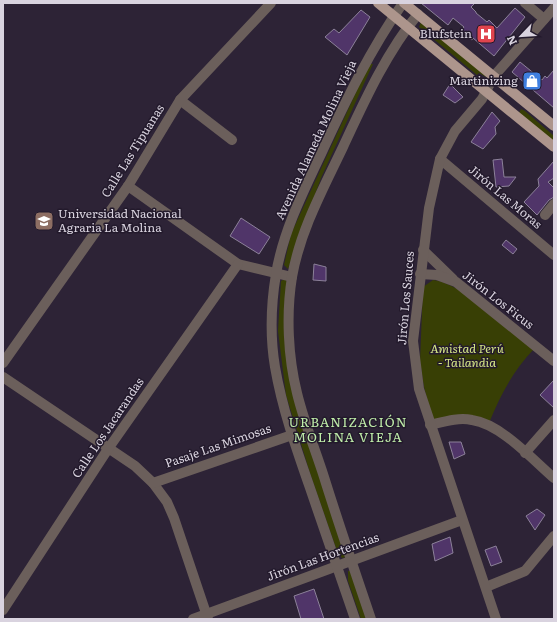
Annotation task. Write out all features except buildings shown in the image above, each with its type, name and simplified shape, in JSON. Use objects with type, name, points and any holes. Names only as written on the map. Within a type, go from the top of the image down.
[{"type":"main road","points":[[378,3],[554,147]]},
{"type":"main road","points":[[404,3],[554,126]]},
{"type":"main road","points":[[514,114],[525,103]]},
{"type":"street","name":"Calle Las Tipuanas","points":[[3,364],[128,186],[180,100],[271,3]]},
{"type":"street","name":"Avenida Alameda Molina Vieja","points":[[355,619],[292,435],[275,366],[272,335],[276,274],[288,230],[304,190],[346,100],[370,56],[394,16],[404,3]]},
{"type":"street","points":[[525,3],[544,19]]},
{"type":"street","name":"Jirón Los Sauces","points":[[496,619],[419,389],[413,341],[429,208],[440,159],[455,131],[486,92],[494,76],[554,8]]},
{"type":"street","points":[[371,619],[297,393],[289,331],[289,303],[292,276],[303,235],[319,197],[361,109],[385,65],[408,27],[418,14]]},
{"type":"street","points":[[370,56],[385,65]]},
{"type":"street","points":[[180,100],[232,140]]},
{"type":"street","name":"Jirón Las Moras","points":[[440,159],[554,255]]},
{"type":"street","points":[[128,186],[238,264],[276,274],[292,276]]},
{"type":"street","points":[[545,215],[554,204]]},
{"type":"street","points":[[423,250],[456,282]]},
{"type":"street","name":"Calle Los Jacarandas","points":[[3,610],[108,449],[238,264]]},
{"type":"street","name":"Jirón Los Ficus","points":[[420,274],[437,275],[456,282],[554,361]]},
{"type":"street","points":[[3,377],[135,466],[153,483],[167,502],[174,518],[207,616]]},
{"type":"street","points":[[430,425],[453,420],[473,420],[496,429],[554,478]]},
{"type":"street","points":[[525,452],[554,420]]},
{"type":"street","name":"Pasaje Las Mimosas","points":[[153,483],[292,435]]},
{"type":"street","name":"Jirón Las Hortencias","points":[[193,619],[207,616],[462,520]]},
{"type":"street","points":[[486,587],[525,571],[554,536]]},
{"type":"green space","points":[[421,22],[487,75],[486,77],[479,73],[477,75],[419,27]]},
{"type":"green space","points":[[369,64],[373,64],[321,178],[288,269],[284,265],[291,234]]},
{"type":"green space","points":[[521,109],[554,136],[554,144],[519,113]]},
{"type":"green space","points":[[285,279],[287,282],[285,334],[346,557],[342,558],[337,551],[310,473],[286,395],[278,331],[281,281]]},
{"type":"green space","name":"Amistad Perú - Tailandia","points":[[433,280],[445,283],[458,289],[485,308],[534,349],[508,383],[489,423],[468,416],[455,416],[433,421],[424,387],[420,361],[423,287]]},
{"type":"green space","points":[[348,571],[350,571],[368,619],[361,619],[348,581]]},
{"type":"place","name":"Blufstein","points":[[486,34]]},
{"type":"place","name":"Martinizing","points":[[532,81]]},
{"type":"place","name":"Universidad Nacional Agraria La Molina","points":[[44,221]]},
{"type":"district","name":"URBANIZACIÓN MOLINA VIEJA","points":[[348,430]]}]
